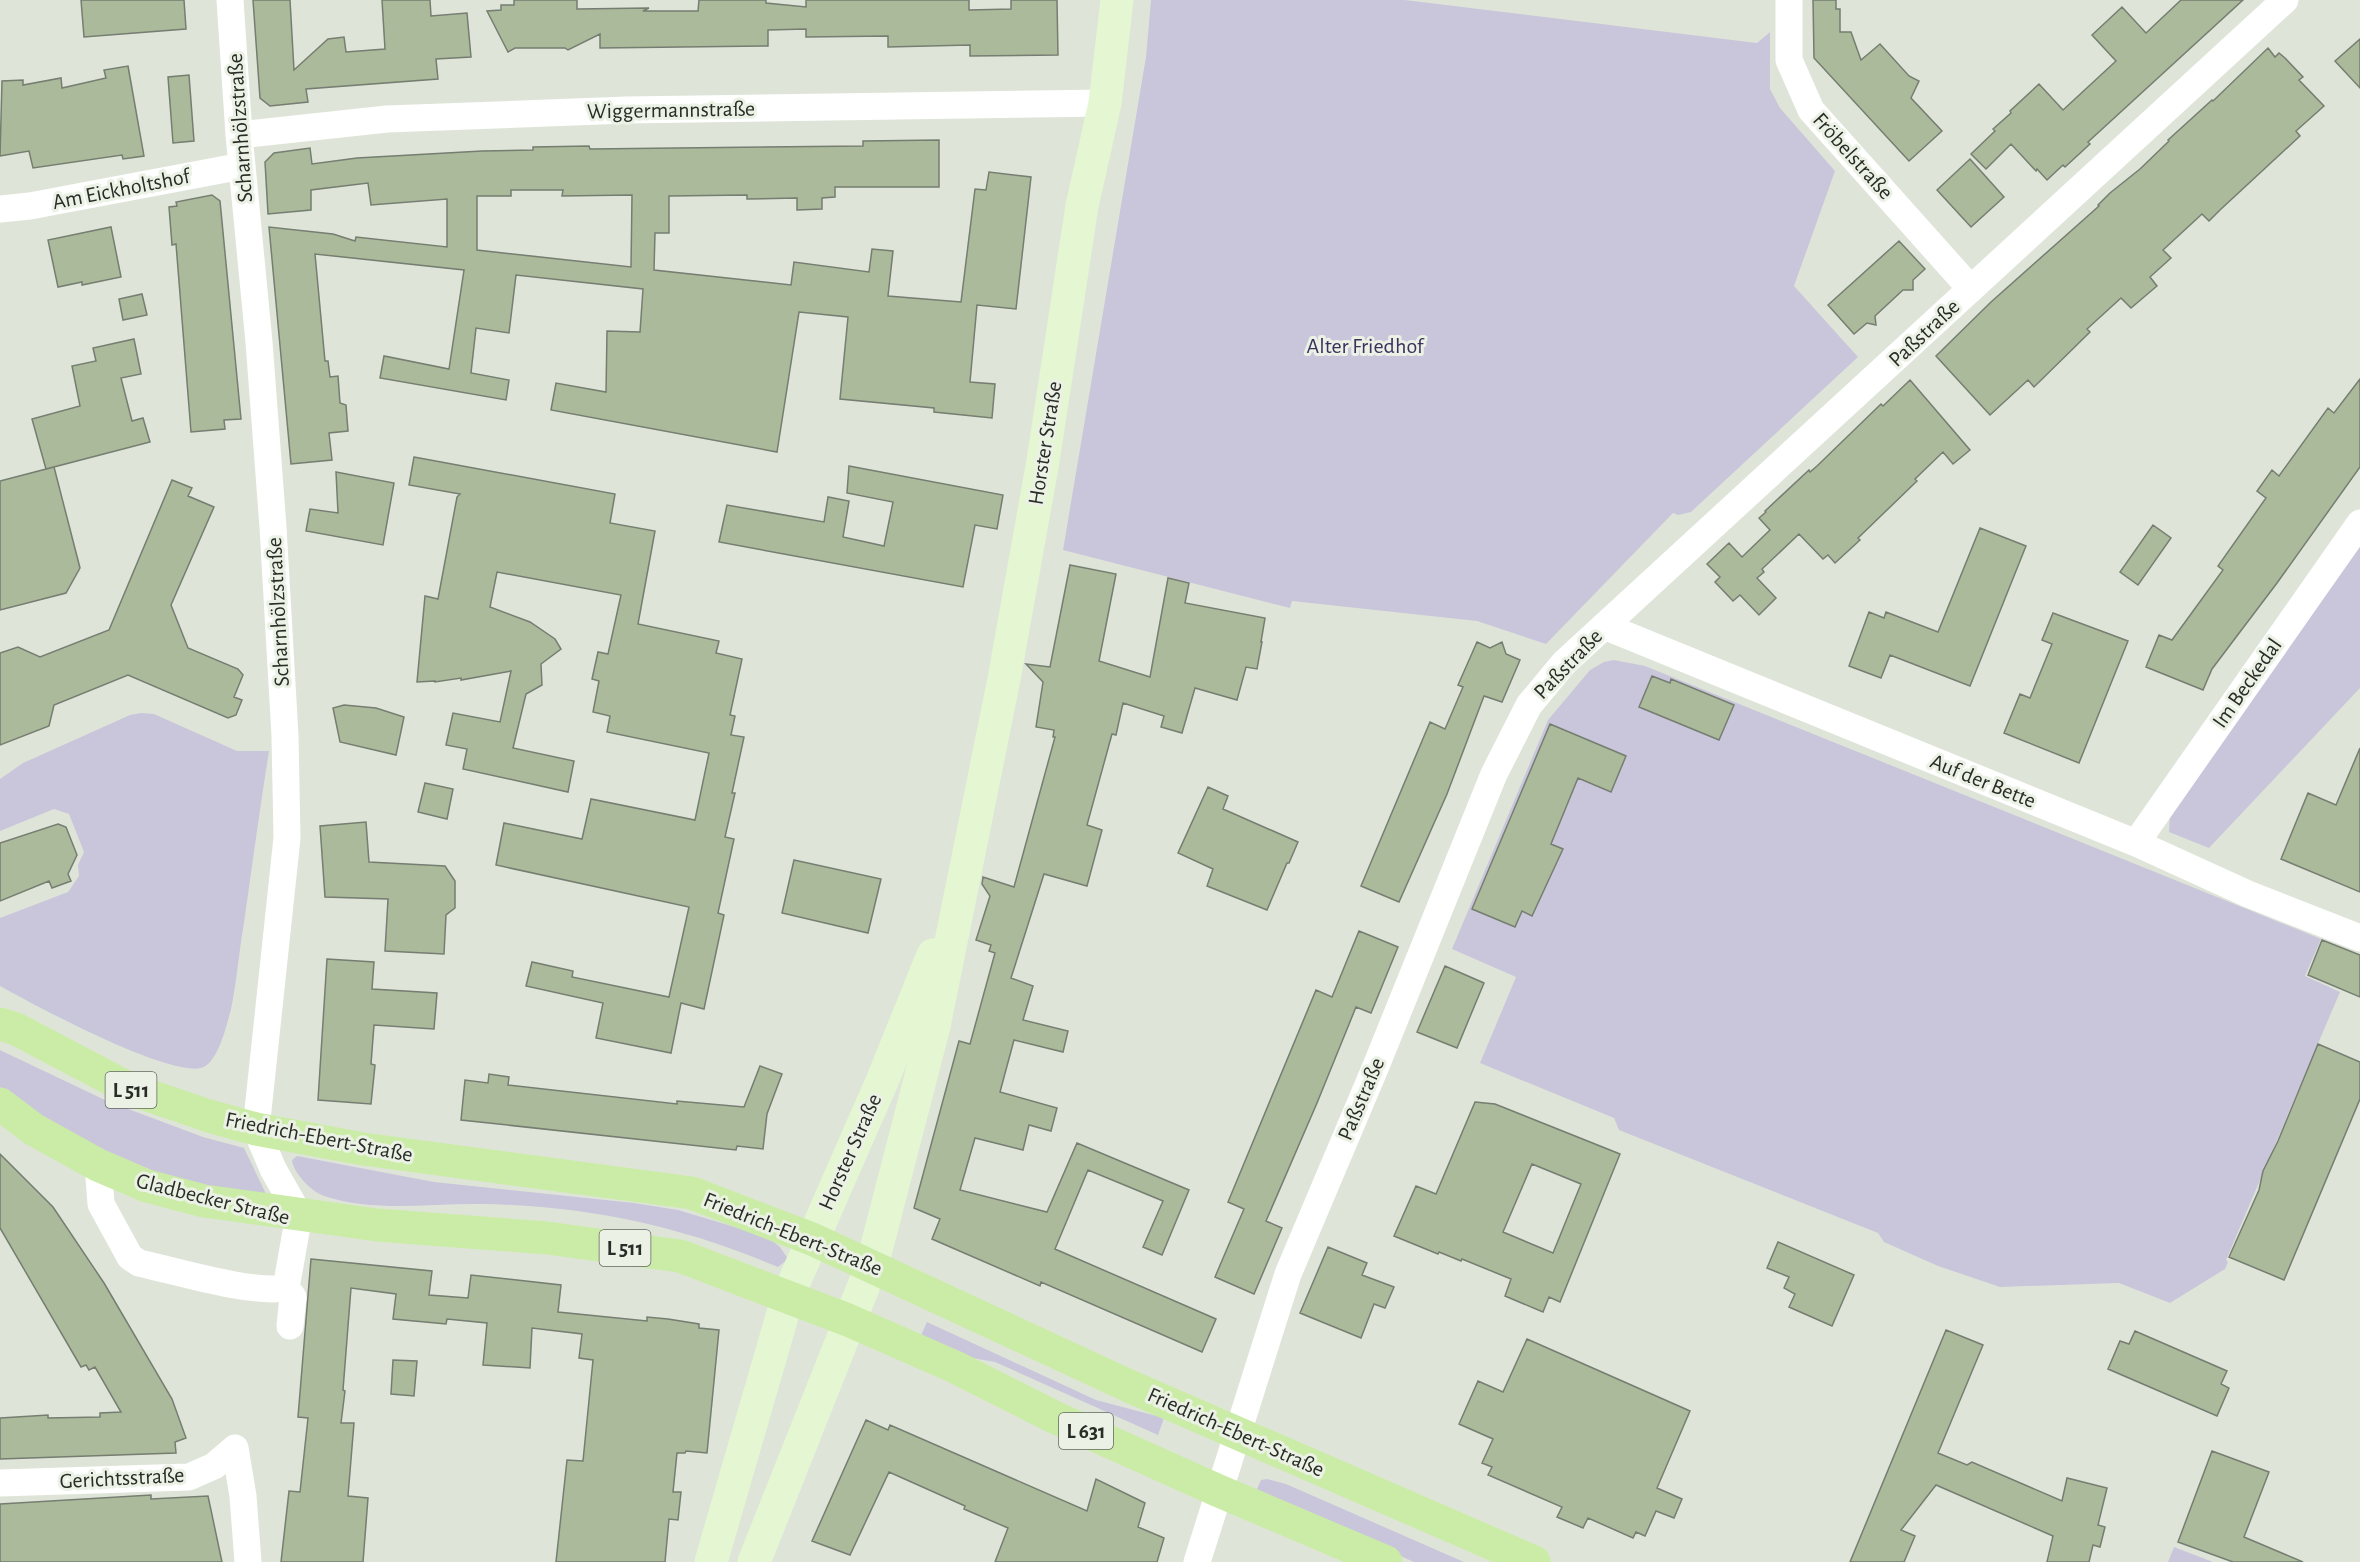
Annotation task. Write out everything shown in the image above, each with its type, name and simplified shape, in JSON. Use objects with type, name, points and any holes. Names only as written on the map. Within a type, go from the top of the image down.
[{"type":"main road","name":"Horster Straße","points":[[754,1562],[848,1320],[872,1265],[934,1026],[1004,679],[1043,461],[1082,206],[1105,103],[1117,0]]},
{"type":"main road","name":"Horster Straße","points":[[711,1562],[788,1296],[883,1079],[963,885]]},
{"type":"main road","name":"Friedrich-Ebert-Straße","points":[[5,1023],[130,1089],[209,1116],[256,1129],[363,1149],[692,1193],[812,1239],[872,1265],[1021,1337],[1534,1562]]},
{"type":"main road","name":"Gladbecker Straße","points":[[0,1104],[33,1129],[98,1165],[147,1186],[191,1198],[299,1215]]},
{"type":"main road","name":"L 511","points":[[299,1215],[377,1226],[547,1238],[680,1256],[848,1320]]},
{"type":"main road","name":"L 631","points":[[848,1320],[954,1367],[1054,1417],[1386,1562]]},
{"type":"street","name":"Scharnhölzstraße","points":[[230,0],[238,135],[259,342],[276,568],[287,804],[286,849],[256,1129],[273,1169],[299,1215]]},
{"type":"street","name":"Fröbelstraße","points":[[1789,0],[1789,60],[1811,110],[1971,289]]},
{"type":"street","name":"Paßstraße","points":[[1197,1562],[1288,1274],[1376,1066],[1494,774],[1529,705],[1564,663],[2286,0]]},
{"type":"street","name":"Wiggermannstraße","points":[[238,135],[411,118],[639,110],[1105,103]]},
{"type":"street","name":"Am Eickholtshof","points":[[0,209],[30,206],[242,166]]},
{"type":"street","name":"Im Beckedal","points":[[2136,843],[2360,523]]},
{"type":"street","name":"Auf der Bette","points":[[1604,626],[2136,843],[2248,894],[2360,938]]},
{"type":"street","name":"Gladbecker Straße","points":[[98,1165],[101,1204],[127,1263],[139,1263],[225,1282],[275,1289],[286,1288]]},
{"type":"street","name":"Gladbecker Straße","points":[[290,1326],[293,1297],[286,1288],[299,1215]]},
{"type":"street","name":"Gerichtsstraße","points":[[0,1483],[189,1477],[214,1466],[234,1448],[243,1496],[248,1562]]},
{"type":"green space","name":"Alter Friedhof","points":[[1151,0],[1405,0],[1757,43],[1770,32],[1770,89],[1780,108],[1835,171],[1794,286],[1858,357],[1691,512],[1678,515],[1673,513],[1546,644],[1477,621],[1292,601],[1290,608],[1063,550],[1146,57]]},
{"type":"green space","points":[[2360,547],[2360,688],[2209,848],[2169,832],[2170,813]]},
{"type":"green space","points":[[1614,660],[1645,666],[2321,939],[2305,976],[2340,992],[2226,1260],[2228,1262],[2225,1269],[2170,1303],[2119,1283],[2000,1287],[1938,1266],[1884,1242],[1878,1233],[1619,1130],[1614,1118],[1480,1063],[1516,977],[1452,949],[1548,720],[1590,670],[1604,662]]},
{"type":"green space","points":[[154,714],[237,751],[269,751],[231,1009],[217,1052],[207,1065],[201,1068],[184,1068],[132,1051],[70,1023],[0,986],[0,918],[68,892],[79,876],[78,865],[84,852],[69,814],[54,809],[0,831],[0,779],[23,763],[130,715]]},
{"type":"green space","points":[[0,1050],[107,1101],[203,1137],[244,1148],[266,1194],[179,1181],[92,1147],[22,1104],[0,1087]]},
{"type":"green space","points":[[297,1156],[434,1182],[634,1203],[678,1210],[768,1237],[780,1247],[788,1259],[778,1267],[706,1240],[670,1230],[597,1214],[559,1209],[482,1204],[383,1206],[344,1201],[319,1194],[309,1186],[299,1176],[293,1165],[292,1160]]},
{"type":"green space","points":[[927,1322],[1096,1400],[1164,1418],[1158,1435],[995,1362],[944,1353],[919,1340]]},
{"type":"green space","points":[[1267,1479],[1286,1484],[1464,1562],[1414,1562],[1261,1494],[1257,1489],[1261,1480]]},
{"type":"green space","points":[[2174,1547],[2213,1562],[2168,1562]]},
{"type":"building","points":[[81,0],[184,0],[186,29],[84,37]]},
{"type":"building","points":[[253,0],[290,0],[294,70],[328,39],[344,37],[346,52],[385,49],[382,0],[430,0],[431,16],[467,13],[471,57],[436,59],[438,79],[306,89],[308,102],[270,106],[260,98]]},
{"type":"building","points":[[514,0],[577,0],[577,9],[649,8],[643,11],[698,11],[699,0],[766,0],[766,3],[806,7],[806,0],[969,0],[969,10],[1011,9],[1011,0],[1057,0],[1058,55],[970,56],[970,45],[888,47],[888,36],[806,37],[806,29],[768,30],[768,46],[600,48],[600,34],[568,50],[565,48],[515,48],[508,52],[487,11],[501,10],[501,5],[514,5]]},
{"type":"building","points":[[1813,0],[1836,0],[1836,9],[1840,9],[1840,32],[1851,32],[1861,60],[1880,44],[1909,76],[1919,81],[1911,98],[1942,131],[1909,161],[1814,58]]},
{"type":"building","points":[[2181,0],[2243,0],[2088,142],[2090,144],[2065,167],[2063,165],[2047,180],[2011,144],[1986,169],[1971,154],[1995,131],[1993,129],[2011,113],[2010,111],[2039,84],[2063,110],[2116,61],[2092,35],[2122,7],[2146,33]]},
{"type":"building","points":[[2360,39],[2360,88],[2335,61]]},
{"type":"building","points":[[2268,48],[2275,57],[2279,53],[2285,58],[2303,77],[2299,80],[2324,106],[2296,131],[2300,136],[2209,221],[2202,214],[2163,250],[2171,258],[2150,277],[2157,286],[2131,308],[2121,298],[2087,329],[2090,332],[2034,387],[2028,380],[1990,415],[1936,356],[1991,302],[2099,206],[2110,193],[2140,169],[2168,140]]},
{"type":"building","points":[[128,66],[144,156],[123,159],[122,155],[33,168],[29,151],[0,156],[2,81],[23,80],[23,85],[61,78],[62,88],[106,78],[104,70]]},
{"type":"building","points":[[189,75],[194,141],[173,143],[168,77]]},
{"type":"building","points":[[939,140],[939,187],[835,187],[835,197],[822,198],[822,209],[797,210],[797,198],[747,199],[747,195],[669,196],[669,233],[655,233],[654,270],[791,285],[794,262],[869,272],[872,249],[893,251],[888,296],[961,302],[975,189],[986,190],[989,172],[1031,177],[1016,309],[977,305],[970,382],[995,384],[992,418],[934,412],[934,408],[840,399],[848,317],[799,312],[777,452],[551,410],[556,383],[606,392],[607,331],[640,332],[643,289],[516,275],[509,333],[476,328],[471,373],[509,380],[506,400],[380,378],[384,356],[449,369],[464,270],[315,254],[325,361],[328,361],[330,377],[338,376],[340,403],[346,405],[348,431],[329,433],[332,460],[291,464],[269,227],[333,234],[355,241],[356,237],[447,247],[447,199],[371,205],[368,183],[311,190],[311,210],[268,214],[265,162],[274,153],[310,148],[312,164],[357,158],[533,150],[533,147],[589,146],[590,149],[863,146],[863,141]],"holes":[[[511,190],[563,190],[562,196],[632,195],[631,267],[477,250],[477,196],[511,196]]]},
{"type":"building","points":[[1970,159],[2004,197],[1971,227],[1937,190]]},
{"type":"building","points":[[212,195],[220,201],[241,419],[224,420],[225,429],[191,432],[176,244],[172,245],[169,207],[177,206],[176,202]]},
{"type":"building","points":[[111,227],[121,277],[58,287],[48,240]]},
{"type":"building","points":[[1899,241],[1925,269],[1913,280],[1913,290],[1903,290],[1875,316],[1876,325],[1867,323],[1854,334],[1828,305]]},
{"type":"building","points":[[142,294],[147,315],[123,320],[119,299]]},
{"type":"building","points":[[134,339],[141,374],[121,378],[132,421],[143,418],[150,442],[46,469],[32,419],[80,406],[72,366],[96,361],[93,348]]},
{"type":"building","points":[[2360,379],[2360,467],[2212,669],[2203,690],[2146,667],[2159,635],[2172,640],[2223,570],[2218,566],[2266,498],[2257,491],[2272,470],[2279,476],[2328,408],[2334,413]]},
{"type":"building","points":[[1910,380],[1970,450],[1953,464],[1943,452],[1915,479],[1917,481],[1858,538],[1860,540],[1835,563],[1828,555],[1823,559],[1799,534],[1762,569],[1764,572],[1757,578],[1776,598],[1759,615],[1740,595],[1733,601],[1715,582],[1720,577],[1707,564],[1729,543],[1742,557],[1770,530],[1759,518],[1765,511]]},
{"type":"building","points":[[414,457],[615,494],[610,523],[655,531],[638,624],[719,641],[716,653],[742,659],[730,715],[735,716],[731,735],[744,737],[725,837],[734,839],[718,913],[724,915],[704,1009],[681,1003],[671,1053],[596,1038],[603,1003],[526,986],[532,962],[573,971],[572,977],[669,997],[689,907],[496,865],[504,823],[582,839],[591,799],[695,820],[709,753],[607,732],[610,716],[593,712],[599,681],[592,679],[598,652],[608,654],[621,595],[497,572],[490,607],[530,622],[555,639],[561,649],[541,664],[542,685],[526,694],[513,748],[574,761],[568,792],[463,769],[467,749],[446,745],[453,713],[500,722],[511,671],[461,680],[461,678],[417,682],[425,596],[438,599],[457,497],[460,494],[409,485]]},
{"type":"building","points":[[849,466],[1003,495],[997,529],[975,525],[963,587],[719,542],[727,505],[824,522],[828,497],[849,501],[843,537],[884,546],[893,502],[847,493]]},
{"type":"building","points":[[54,467],[80,568],[66,593],[0,610],[0,481]]},
{"type":"building","points":[[336,472],[394,483],[383,545],[306,531],[310,509],[338,513]]},
{"type":"building","points":[[172,480],[192,488],[188,496],[214,507],[171,605],[188,648],[238,669],[243,675],[234,697],[242,700],[236,715],[228,718],[128,675],[54,705],[49,726],[0,745],[0,653],[18,647],[40,657],[109,630]]},
{"type":"building","points":[[2153,525],[2171,538],[2138,585],[2120,572]]},
{"type":"building","points":[[1980,528],[2026,546],[1970,686],[1890,655],[1881,678],[1849,666],[1869,612],[1884,618],[1886,612],[1938,632]]},
{"type":"building","points":[[1070,565],[1116,574],[1099,661],[1150,677],[1168,578],[1189,583],[1185,603],[1265,618],[1262,642],[1257,669],[1246,667],[1237,700],[1195,688],[1182,733],[1161,727],[1164,716],[1123,703],[1116,735],[1112,734],[1087,825],[1102,830],[1087,886],[1044,874],[1011,978],[1033,986],[1023,1020],[1068,1031],[1063,1052],[1014,1040],[1000,1092],[1057,1108],[1051,1131],[1029,1125],[1023,1150],[975,1138],[960,1190],[1047,1212],[1077,1143],[1189,1190],[1162,1255],[1143,1247],[1163,1201],[1088,1170],[1055,1249],[1216,1319],[1202,1352],[1041,1282],[1040,1286],[932,1239],[940,1219],[914,1208],[959,1041],[970,1044],[995,953],[989,951],[991,945],[976,940],[990,896],[982,884],[983,877],[1014,887],[1055,737],[1053,737],[1054,730],[1036,727],[1043,682],[1026,664],[1050,667]]},
{"type":"building","points":[[2053,613],[2128,641],[2079,763],[2004,733],[2020,694],[2030,698],[2052,644],[2042,640]]},
{"type":"building","points":[[1477,642],[1490,648],[1502,642],[1506,654],[1520,660],[1502,702],[1484,696],[1447,794],[1399,902],[1361,886],[1430,722],[1445,729],[1463,687],[1458,685]]},
{"type":"building","points":[[1652,676],[1670,683],[1671,679],[1734,705],[1719,740],[1639,707]]},
{"type":"building","points":[[344,705],[376,708],[404,717],[396,755],[340,742],[333,708]]},
{"type":"building","points":[[1550,724],[1626,756],[1611,792],[1578,778],[1551,844],[1563,849],[1532,916],[1522,911],[1515,927],[1472,909]]},
{"type":"building","points":[[2360,748],[2360,892],[2281,859],[2308,793],[2336,805]]},
{"type":"building","points":[[425,783],[453,789],[447,819],[418,812]]},
{"type":"building","points":[[1208,787],[1228,796],[1223,809],[1298,842],[1267,910],[1207,886],[1213,869],[1178,853]]},
{"type":"building","points":[[366,822],[369,862],[445,866],[455,881],[455,908],[446,915],[444,954],[385,951],[388,899],[325,897],[320,826]]},
{"type":"building","points":[[58,824],[66,827],[77,855],[68,874],[71,881],[52,888],[49,881],[0,901],[0,843]]},
{"type":"building","points":[[794,860],[881,879],[868,933],[782,913]]},
{"type":"building","points":[[1359,931],[1398,947],[1371,1013],[1356,1007],[1266,1221],[1282,1228],[1254,1294],[1215,1277],[1244,1209],[1228,1202],[1316,990],[1332,997]]},
{"type":"building","points":[[2322,940],[2360,955],[2360,997],[2308,975]]},
{"type":"building","points":[[327,959],[374,962],[372,989],[437,993],[434,1029],[374,1025],[371,1064],[375,1065],[371,1104],[318,1100]]},
{"type":"building","points":[[1445,966],[1484,983],[1457,1048],[1417,1032]]},
{"type":"building","points":[[2318,1044],[2360,1062],[2360,1099],[2284,1280],[2229,1257],[2259,1190],[2263,1171],[2278,1141]]},
{"type":"building","points":[[760,1066],[782,1074],[767,1114],[763,1149],[737,1146],[736,1150],[461,1120],[465,1080],[488,1083],[489,1074],[509,1077],[508,1085],[677,1104],[677,1101],[744,1107]]},
{"type":"building","points":[[1475,1102],[1495,1104],[1620,1154],[1560,1302],[1549,1297],[1543,1312],[1505,1296],[1511,1279],[1462,1259],[1461,1261],[1439,1252],[1438,1254],[1394,1236],[1416,1186],[1436,1194]],"holes":[[[1532,1164],[1581,1184],[1553,1253],[1503,1232]]]},
{"type":"building","points":[[0,1154],[53,1207],[104,1283],[172,1399],[186,1438],[175,1442],[176,1453],[0,1459],[0,1418],[48,1415],[48,1418],[100,1417],[100,1413],[121,1412],[95,1367],[89,1370],[86,1365],[81,1367],[0,1228]]},
{"type":"building","points":[[1778,1242],[1854,1275],[1832,1326],[1789,1307],[1795,1294],[1784,1288],[1789,1277],[1767,1268]]},
{"type":"building","points":[[1328,1247],[1367,1263],[1362,1275],[1394,1287],[1385,1308],[1374,1304],[1361,1338],[1300,1313]]},
{"type":"building","points":[[311,1259],[432,1271],[429,1295],[468,1298],[471,1275],[561,1285],[558,1312],[647,1321],[647,1317],[668,1319],[699,1324],[699,1328],[719,1330],[707,1453],[686,1451],[677,1453],[673,1492],[681,1492],[678,1520],[669,1519],[665,1562],[556,1562],[567,1460],[583,1461],[593,1360],[579,1358],[582,1334],[532,1328],[530,1368],[483,1365],[487,1323],[447,1319],[446,1324],[393,1319],[396,1294],[351,1288],[341,1423],[354,1423],[348,1496],[368,1498],[363,1562],[281,1562],[289,1491],[300,1492],[308,1418],[298,1417]]},
{"type":"building","points":[[1946,1330],[1983,1345],[1938,1453],[1967,1465],[1972,1462],[2062,1501],[2067,1478],[2107,1488],[2098,1525],[2105,1527],[2100,1547],[2093,1545],[2089,1562],[2047,1562],[2053,1536],[1936,1485],[1901,1530],[1915,1536],[1904,1562],[1850,1562]]},
{"type":"building","points":[[2135,1331],[2227,1371],[2221,1384],[2229,1388],[2217,1416],[2108,1369],[2120,1341],[2129,1344]]},
{"type":"building","points":[[1527,1339],[1690,1411],[1657,1488],[1682,1499],[1674,1518],[1656,1511],[1645,1536],[1636,1532],[1633,1538],[1588,1518],[1583,1528],[1557,1517],[1562,1507],[1488,1475],[1492,1467],[1482,1463],[1493,1439],[1459,1424],[1478,1381],[1503,1392]]},
{"type":"building","points":[[393,1360],[417,1361],[414,1396],[391,1394]]},
{"type":"building","points":[[866,1420],[888,1430],[890,1425],[1087,1511],[1096,1479],[1145,1503],[1138,1527],[1164,1538],[1157,1562],[995,1562],[1008,1528],[889,1472],[850,1555],[812,1541]]},
{"type":"building","points":[[2212,1451],[2269,1472],[2244,1537],[2303,1562],[2233,1562],[2178,1542]]},
{"type":"building","points":[[151,1495],[151,1499],[208,1496],[222,1562],[0,1562],[0,1504]]}]
